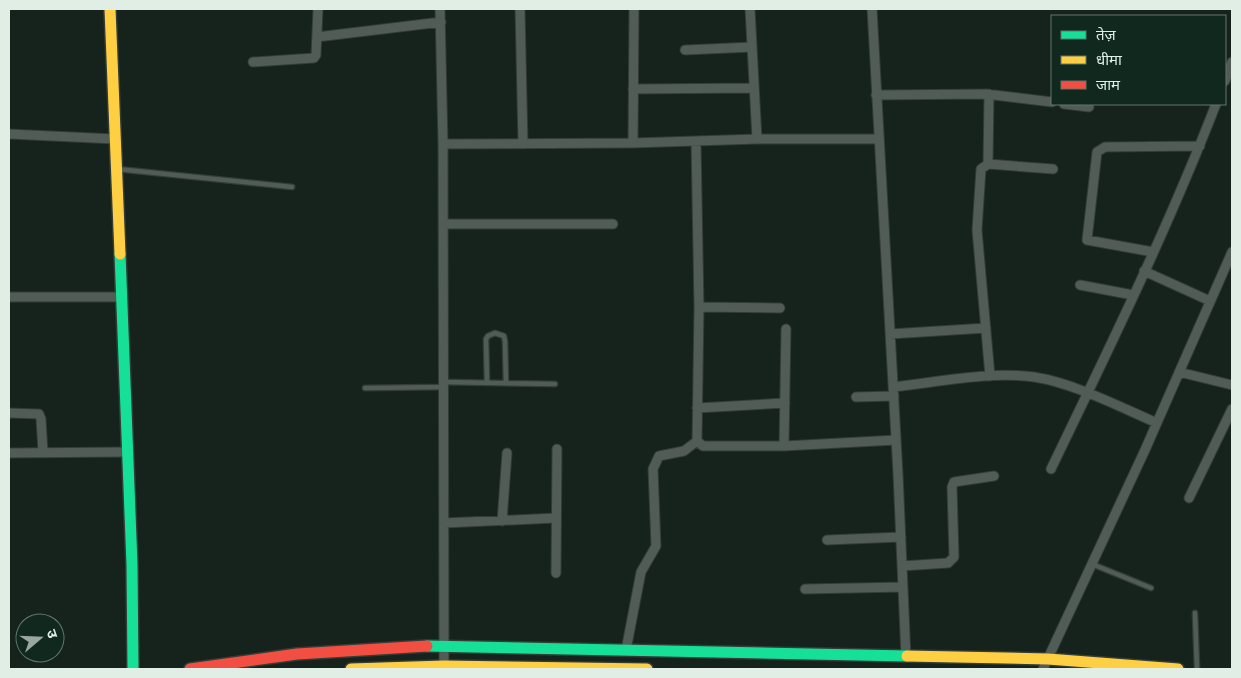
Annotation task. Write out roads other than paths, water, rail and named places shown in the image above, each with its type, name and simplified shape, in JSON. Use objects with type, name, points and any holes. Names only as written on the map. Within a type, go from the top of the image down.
[{"type":"main road","points":[[110,9],[126,452],[132,565],[133,669]]},
{"type":"main road","points":[[190,669],[297,654],[444,645],[906,656],[1178,669]]},
{"type":"main road","points":[[657,669],[658,650]]},
{"type":"main road","points":[[351,669],[444,666],[647,669]]},
{"type":"street","points":[[253,62],[310,60],[316,55],[318,9]]},
{"type":"street","points":[[440,9],[443,144],[444,666]]},
{"type":"street","points":[[520,9],[523,144]]},
{"type":"street","points":[[633,144],[634,9]]},
{"type":"street","points":[[750,9],[757,139]]},
{"type":"street","points":[[872,9],[906,656]]},
{"type":"street","points":[[317,37],[441,22]]},
{"type":"street","points":[[685,50],[752,47]]},
{"type":"street","points":[[1226,79],[1232,62]]},
{"type":"street","points":[[633,90],[754,88]]},
{"type":"street","points":[[876,95],[989,94],[1051,102]]},
{"type":"street","points":[[988,164],[989,94]]},
{"type":"street","points":[[1072,105],[1089,107]]},
{"type":"street","points":[[1051,469],[1153,252],[1200,146],[1216,105]]},
{"type":"street","points":[[9,134],[115,138]]},
{"type":"street","points":[[443,144],[633,144],[757,139],[879,139]]},
{"type":"street","points":[[696,141],[699,307],[697,441]]},
{"type":"street","points":[[1153,252],[1087,240],[1096,152],[1105,146],[1200,146]]},
{"type":"street","points":[[990,376],[977,206],[981,169],[988,164],[1053,169]]},
{"type":"street","points":[[443,224],[613,224]]},
{"type":"street","points":[[1046,664],[1157,423],[1232,252]]},
{"type":"street","points":[[1144,271],[1210,301]]},
{"type":"street","points":[[1080,285],[1133,295]]},
{"type":"street","points":[[9,297],[120,297]]},
{"type":"street","points":[[699,307],[780,308]]},
{"type":"street","points":[[890,334],[986,328]]},
{"type":"street","points":[[784,446],[786,330]]},
{"type":"street","points":[[1179,372],[1232,385]]},
{"type":"street","points":[[856,397],[990,376],[1035,378],[1087,393],[1157,423]]},
{"type":"street","points":[[697,408],[784,403]]},
{"type":"street","points":[[1189,498],[1228,429],[1232,409]]},
{"type":"street","points":[[9,413],[39,414],[43,452]]},
{"type":"street","points":[[697,441],[703,446],[784,446],[896,440]]},
{"type":"street","points":[[626,650],[642,572],[656,546],[653,469],[659,456],[684,451],[697,441]]},
{"type":"street","points":[[556,573],[557,449]]},
{"type":"street","points":[[9,453],[126,452]]},
{"type":"street","points":[[502,520],[507,453]]},
{"type":"street","points":[[902,566],[948,563],[952,561],[954,557],[952,487],[957,481],[994,476]]},
{"type":"street","points":[[444,523],[556,518]]},
{"type":"street","points":[[826,540],[901,537]]},
{"type":"street","points":[[805,589],[903,587]]},
{"type":"lane","points":[[116,169],[292,187]]},
{"type":"lane","points":[[487,383],[486,340],[488,336],[495,333],[504,336],[506,383]]},
{"type":"lane","points":[[366,388],[487,383],[554,384]]},
{"type":"lane","points":[[1092,564],[1151,588]]},
{"type":"lane","points":[[1195,613],[1197,669]]}]
